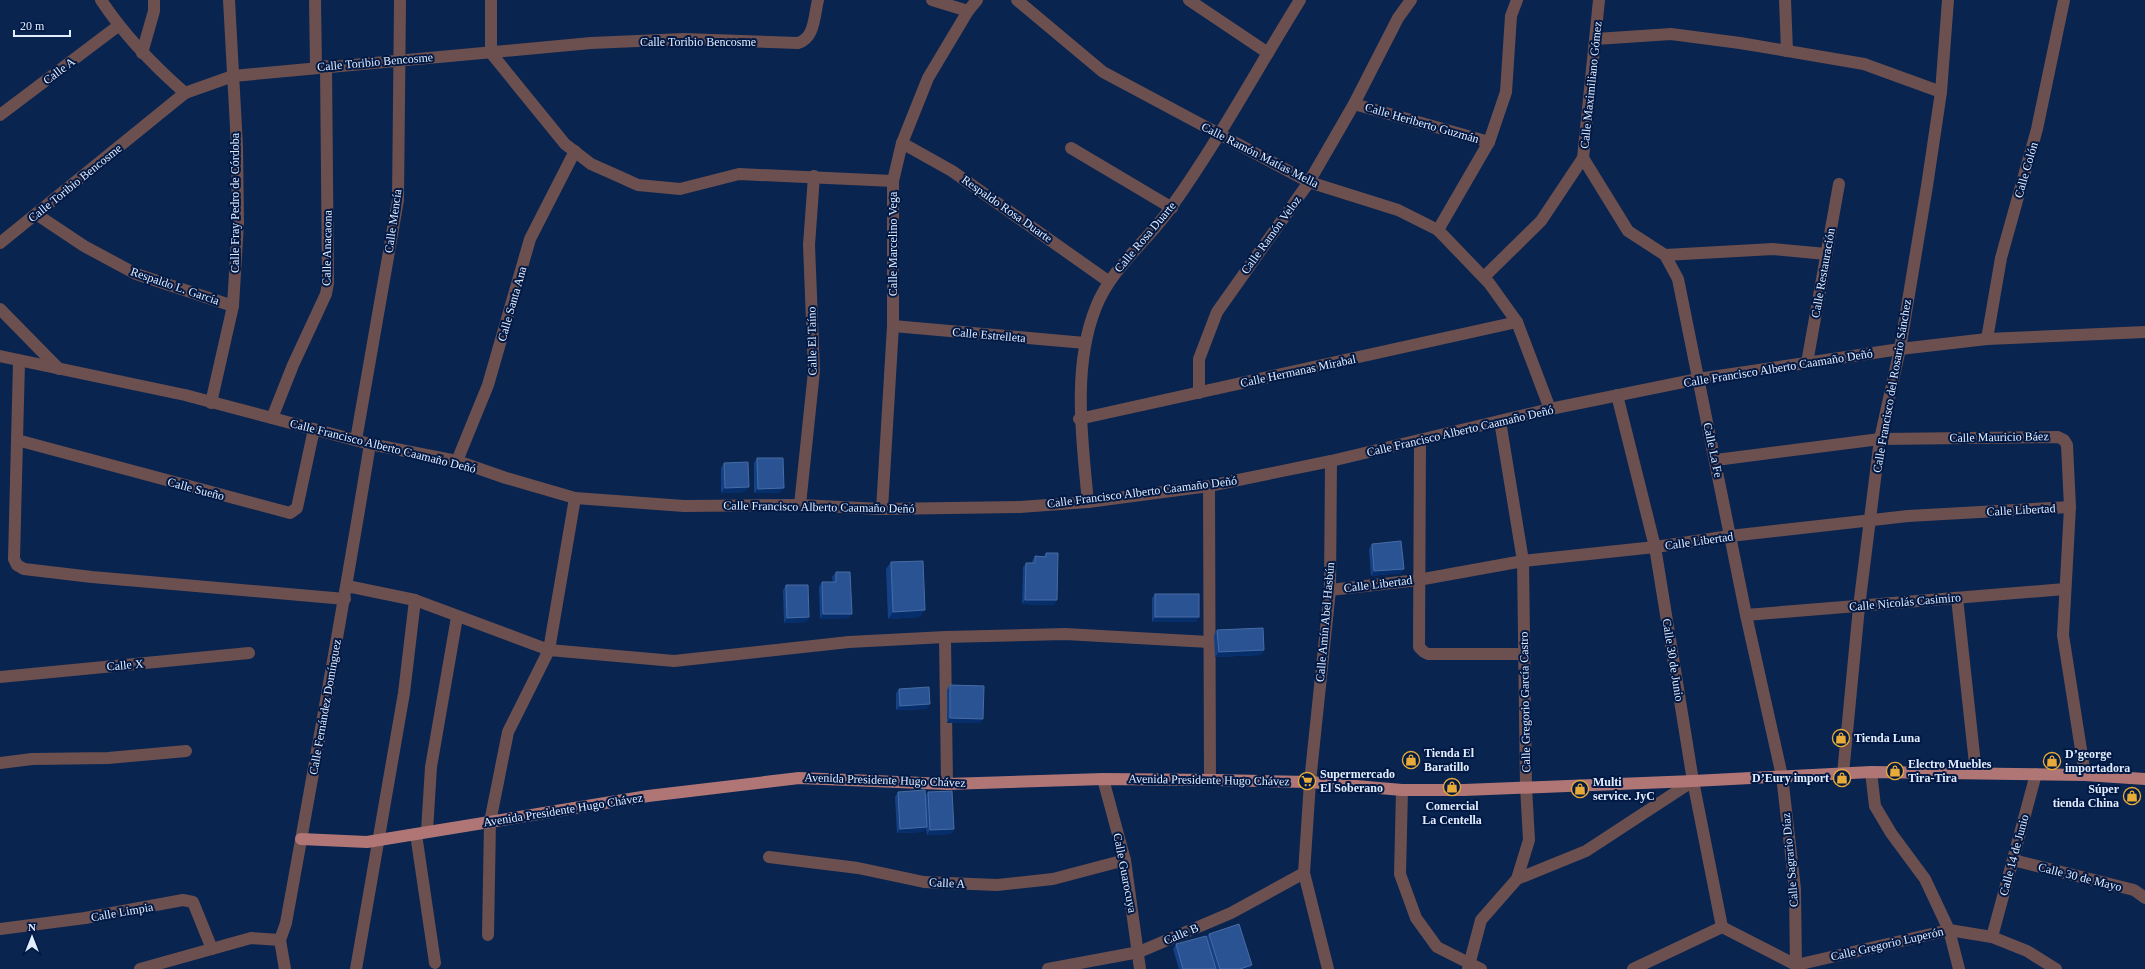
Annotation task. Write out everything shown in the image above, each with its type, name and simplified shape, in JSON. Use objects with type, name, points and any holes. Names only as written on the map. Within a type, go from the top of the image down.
[{"type":"main road","name":"Avenida Presidente Hugo Chávez","points":[[301,839],[367,842],[648,796],[799,778],[947,784],[1103,779],[1210,780],[1310,782],[1402,790],[1693,781],[1870,772],[2085,775],[2145,779]]},
{"type":"street","points":[[101,0],[118,26],[142,53],[185,93]]},
{"type":"street","points":[[142,53],[154,11],[154,0]]},
{"type":"street","name":"Calle Fray Pedro de Córdoba","points":[[211,403],[234,306],[238,223],[234,76],[229,0]]},
{"type":"street","name":"Calle Anacaona","points":[[272,418],[293,365],[326,294],[328,284],[321,67],[315,0]]},
{"type":"street","name":"Calle Mencía","points":[[356,440],[398,200],[401,60],[400,0]]},
{"type":"street","points":[[491,0],[491,53],[566,144],[591,164],[638,185],[680,189],[739,174],[814,176],[893,181]]},
{"type":"street","name":"Calle Toribio Bencosme","points":[[0,243],[185,93],[234,76],[321,67],[491,53],[591,42],[684,39],[798,43],[806,41],[811,34],[818,0]]},
{"type":"street","points":[[932,0],[968,11]]},
{"type":"street","name":"Calle Marcelino Vega","points":[[882,509],[893,326],[893,181],[902,143],[928,78],[968,11],[978,0]]},
{"type":"street","name":"Calle Ramón Matías Mella","points":[[1018,0],[1103,72],[1309,182],[1398,210],[1438,230],[1484,277],[1517,322],[1550,409]]},
{"type":"street","points":[[1189,0],[1268,53]]},
{"type":"street","name":"Calle Rosa Duarte","points":[[1088,502],[1079,419],[1085,343],[1095,308],[1108,281],[1172,208],[1219,135],[1300,0]]},
{"type":"street","name":"Calle Ramón Veloz","points":[[1199,393],[1199,359],[1217,312],[1309,182],[1354,104],[1398,18],[1411,0]]},
{"type":"street","points":[[1438,230],[1489,142],[1506,92],[1511,16],[1517,0]]},
{"type":"street","name":"Calle Maximiliano Gómez","points":[[1484,277],[1541,222],[1583,158],[1599,0]]},
{"type":"street","points":[[1786,0],[1787,52]]},
{"type":"street","name":"Calle Francisco del Rosario Sánchez","points":[[1843,774],[1859,606],[1880,439],[1900,349],[1942,92],[1948,0]]},
{"type":"street","name":"Calle Colón","points":[[1987,339],[2001,258],[2037,129],[2064,0]]},
{"type":"street","name":"Calle A","points":[[0,115],[118,26]]},
{"type":"street","points":[[1596,39],[1671,34],[1864,64],[1942,92]]},
{"type":"street","name":"Calle Heriberto Guzmán","points":[[1354,104],[1489,142]]},
{"type":"street","name":"Respaldo Rosa Duarte","points":[[902,143],[952,171],[1108,281]]},
{"type":"street","points":[[1071,148],[1172,208]]},
{"type":"street","name":"Calle Santa Ana","points":[[457,461],[488,385],[530,239],[575,151]]},
{"type":"street","name":"Calle La Fe","points":[[1583,158],[1628,231],[1665,255],[1678,279],[1716,460],[1746,615],[1782,776]]},
{"type":"street","name":"Calle El Taíno","points":[[800,505],[814,371],[809,245],[814,176]]},
{"type":"street","name":"Calle Restauración","points":[[1807,363],[1839,184]]},
{"type":"street","name":"Respaldo L. García","points":[[36,214],[84,246],[136,274],[234,306]]},
{"type":"street","points":[[1665,255],[1773,249],[1826,254]]},
{"type":"street","points":[[0,309],[59,369]]},
{"type":"street","name":"Calle Hermanas Mirabal","points":[[1079,419],[1517,322]]},
{"type":"street","name":"Calle Estrelleta","points":[[893,326],[1085,343]]},
{"type":"street","name":"Calle Francisco Alberto Caamaño Deñó","points":[[0,356],[19,362],[59,369],[211,403],[370,444],[457,461],[506,478],[575,498],[684,506],[800,505],[882,509],[1020,507],[1088,502],[1209,486],[1331,462],[1550,409],[1698,379],[1900,349],[1987,339],[2145,332]]},
{"type":"street","points":[[19,362],[14,559],[17,565],[24,569],[92,577],[345,599]]},
{"type":"street","name":"Calle 30 de Junio","points":[[1617,395],[1655,547],[1693,781],[1722,927]]},
{"type":"street","name":"Calle Gregorio García Castro","points":[[1468,966],[1481,920],[1517,879],[1528,840],[1523,561],[1500,421]]},
{"type":"street","name":"Calle Sueño","points":[[17,440],[290,513],[297,508],[314,429]]},
{"type":"street","name":"Calle Mauricio Báez","points":[[1716,460],[1880,439],[2058,436],[2064,440],[2067,445],[2070,507],[2063,635],[2085,775]]},
{"type":"street","points":[[1420,440],[1418,580],[1419,647],[1424,652],[1524,654]]},
{"type":"street","name":"Calle Fernández Domínguez","points":[[285,969],[280,940],[286,923],[345,599],[370,444]]},
{"type":"street","name":"Calle Amín Abel Hasbún","points":[[1328,969],[1304,873],[1310,782],[1330,590],[1331,462]]},
{"type":"street","points":[[1209,486],[1210,780]]},
{"type":"street","points":[[488,935],[490,822],[508,732],[549,650],[575,498]]},
{"type":"street","name":"Calle Libertad","points":[[1330,590],[1418,580],[1523,561],[1655,547],[1730,536],[1870,522],[1908,516],[2070,507]]},
{"type":"street","points":[[347,586],[415,600],[457,617],[549,650],[674,660],[849,642],[945,637],[1065,634],[1210,642]]},
{"type":"street","name":"Calle Nicolás Casimiro","points":[[1746,615],[2065,589]]},
{"type":"street","points":[[1957,598],[1976,773]]},
{"type":"street","points":[[356,969],[379,840],[390,765],[404,693],[415,600]]},
{"type":"street","points":[[435,963],[421,833],[457,617]]},
{"type":"street","points":[[945,637],[947,784]]},
{"type":"street","name":"Calle X","points":[[0,676],[249,653]]},
{"type":"street","points":[[0,763],[32,759],[108,758],[186,751]]},
{"type":"street","points":[[1870,772],[1875,806],[1891,833],[1925,879],[1948,930],[1959,969]]},
{"type":"street","name":"Calle 14 de Junio","points":[[1992,937],[2036,774]]},
{"type":"street","name":"Calle Sagrario Díaz","points":[[1782,776],[1795,889],[1796,967]]},
{"type":"street","name":"Calle Guarocuya","points":[[1103,779],[1125,860],[1139,952],[1140,969]]},
{"type":"street","points":[[1517,879],[1586,851],[1693,781]]},
{"type":"street","points":[[1402,790],[1400,874],[1416,918],[1437,947],[1468,966],[1481,969]]},
{"type":"street","name":"Calle A","points":[[769,857],[858,868],[924,882],[997,885],[1053,879],[1125,860]]},
{"type":"street","name":"Calle 30 de Mayo","points":[[2013,860],[2134,890],[2145,898]]},
{"type":"street","name":"Calle B","points":[[1048,969],[1139,952],[1231,914],[1304,873]]},
{"type":"street","name":"Calle Limpia","points":[[0,929],[101,916],[183,900],[194,902],[212,949]]},
{"type":"street","points":[[1633,969],[1722,927],[1796,967]]},
{"type":"street","name":"Calle Gregorio Luperón","points":[[1796,967],[1948,930],[1992,937],[2026,950],[2056,969]]},
{"type":"street","points":[[140,969],[251,938],[280,940]]},
{"type":"building","points":[[757,458],[783,458],[784,488],[758,489]]},
{"type":"building","points":[[748,462],[749,487],[725,488],[724,463]]},
{"type":"building","points":[[1401,541],[1404,569],[1374,571],[1372,544]]},
{"type":"building","points":[[1046,553],[1058,553],[1057,600],[1025,600],[1026,563],[1035,563],[1035,556],[1046,557]]},
{"type":"building","points":[[923,561],[925,610],[893,612],[891,562]]},
{"type":"building","points":[[836,572],[850,572],[852,614],[823,614],[822,582],[836,582]]},
{"type":"building","points":[[786,585],[808,585],[809,617],[787,618]]},
{"type":"building","points":[[1155,594],[1199,594],[1199,617],[1155,617]]},
{"type":"building","points":[[1263,628],[1264,650],[1219,652],[1217,630]]},
{"type":"building","points":[[950,685],[984,686],[983,719],[950,718]]},
{"type":"building","points":[[929,687],[930,704],[900,706],[899,689]]},
{"type":"building","points":[[925,790],[927,827],[900,829],[898,792]]},
{"type":"building","points":[[952,791],[954,829],[930,830],[928,792]]},
{"type":"building","points":[[1239,924],[1252,965],[1240,969],[1220,969],[1209,934]]},
{"type":"building","points":[[1206,936],[1216,969],[1183,969],[1176,944]]},
{"type":"place","name":"Tienda Luna","points":[[1841,738]]},
{"type":"place","name":"Tienda El Baratillo","points":[[1411,760]]},
{"type":"place","name":"D’george importadora","points":[[2052,761]]},
{"type":"place","name":"Electro Muebles Tira-Tira","points":[[1895,771]]},
{"type":"place","name":"D’Eury import","points":[[1842,778]]},
{"type":"place","name":"Supermercado El Soberano","points":[[1307,781]]},
{"type":"place","name":"Comercial La Centella","points":[[1452,787]]},
{"type":"place","name":"Multi service. JyC","points":[[1580,789]]},
{"type":"place","name":"Súper tienda China","points":[[2132,796]]}]
